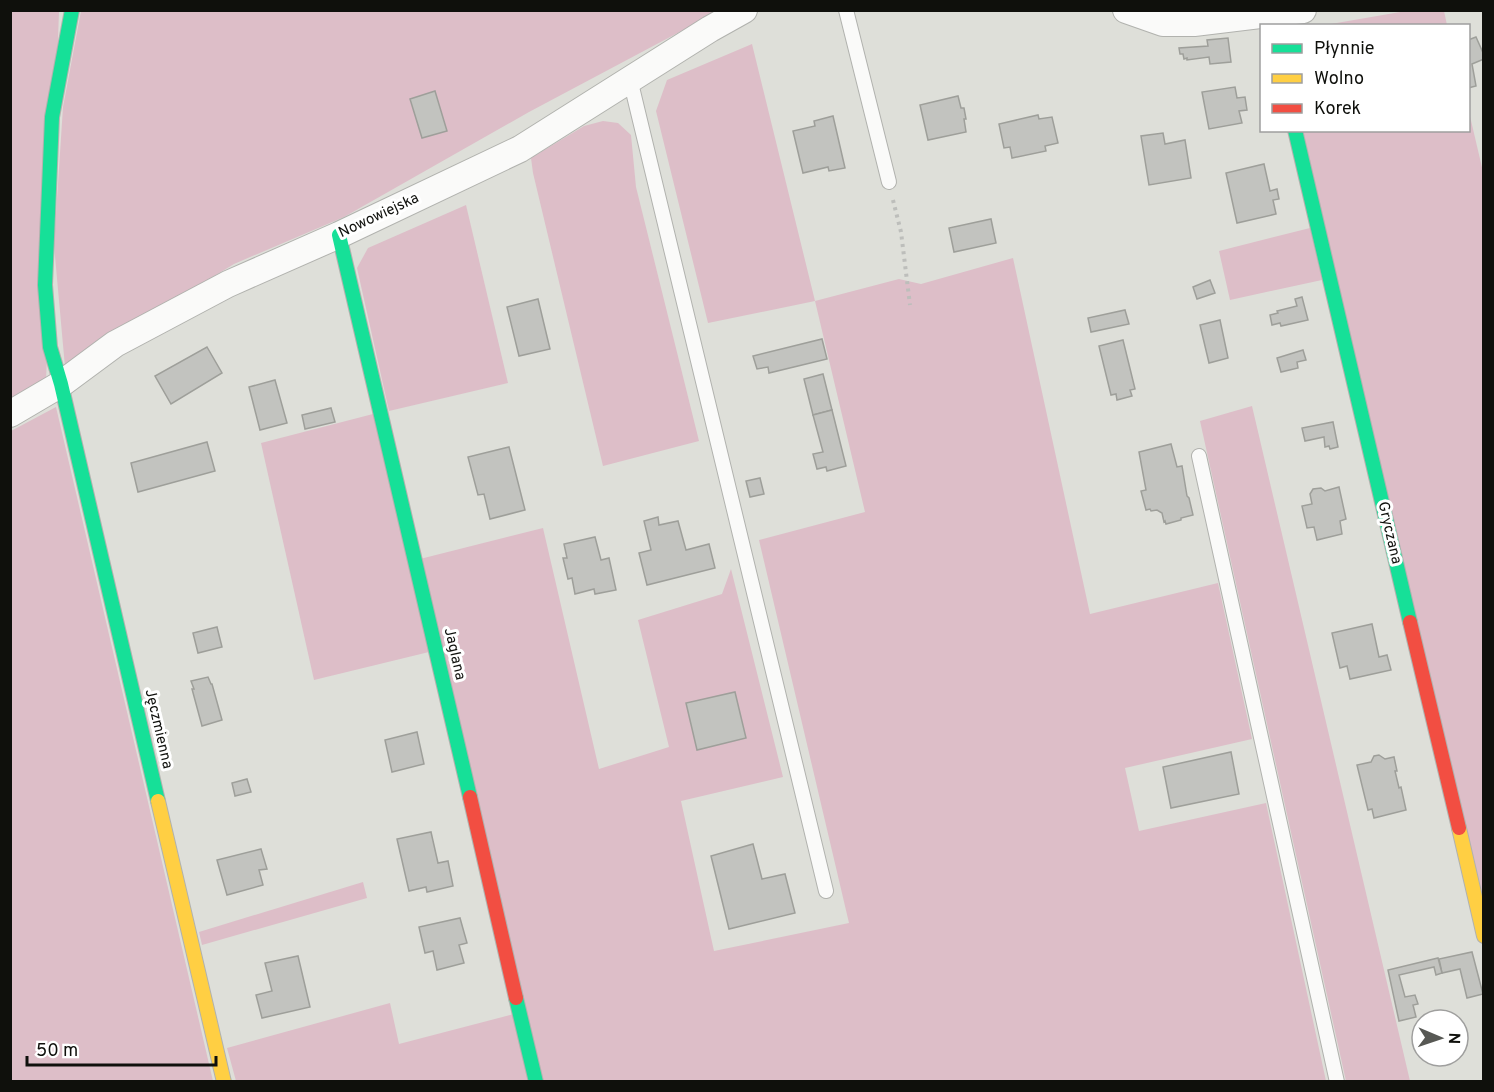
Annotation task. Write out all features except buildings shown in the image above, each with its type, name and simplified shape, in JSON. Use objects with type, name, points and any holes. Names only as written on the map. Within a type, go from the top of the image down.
[{"type":"street","name":"Jęczmienna","points":[[72,10],[52,117],[45,285],[50,347],[61,384],[224,1082]]},
{"type":"street","name":"Nowowiejska","points":[[10,414],[61,384],[115,344],[228,284],[339,235],[520,149],[744,10]]},
{"type":"street","points":[[1126,10],[1163,23],[1269,20],[1303,10]]},
{"type":"street","name":"Gryczana","points":[[1295,132],[1484,936]]},
{"type":"street","name":"Jaglana","points":[[339,235],[536,1082]]},
{"type":"lane","points":[[846,10],[889,182]]},
{"type":"lane","points":[[630,79],[826,891]]},
{"type":"lane","points":[[1199,456],[1337,1082]]},
{"type":"path","points":[[889,182],[901,232],[910,305]]},
{"type":"shaded area","points":[[10,11],[59,11],[46,382],[10,402]]},
{"type":"shaded area","points":[[81,11],[719,11],[529,112],[344,217],[234,264],[65,367],[54,245],[63,107]]},
{"type":"shaded area","points":[[1406,11],[1444,11],[1447,24],[1331,24]]},
{"type":"shaded area","points":[[752,44],[815,301],[708,323],[656,111],[667,80]]},
{"type":"shaded area","points":[[1470,116],[1484,176],[1483,906],[1303,132],[1470,132]]},
{"type":"shaded area","points":[[603,121],[618,123],[631,135],[636,187],[699,441],[603,466],[531,158],[584,126]]},
{"type":"shaded area","points":[[466,205],[508,383],[389,411],[357,268],[368,248]]},
{"type":"shaded area","points":[[1310,228],[1322,280],[1230,300],[1219,251]]},
{"type":"shaded area","points":[[1013,258],[1090,614],[1218,583],[1252,739],[1125,768],[1139,831],[1266,803],[1326,1081],[543,1081],[420,559],[543,528],[599,769],[669,747],[638,620],[722,594],[731,569],[783,777],[681,801],[714,951],[849,923],[759,540],[865,512],[815,301],[899,279],[921,284]]},
{"type":"shaded area","points":[[1252,406],[1410,1081],[1346,1081],[1200,421]]},
{"type":"shaded area","points":[[56,407],[213,1081],[11,1082],[11,431]]},
{"type":"shaded area","points":[[373,414],[429,652],[314,680],[261,443]]},
{"type":"shaded area","points":[[363,882],[367,898],[202,945],[199,932]]},
{"type":"shaded area","points":[[390,1003],[399,1044],[514,1014],[529,1081],[236,1081],[227,1048]]},
{"type":"traffic: fast","points":[[72,10],[52,117],[45,285],[50,347],[61,384],[158,801]]},
{"type":"traffic: fast","points":[[1295,132],[1410,622]]},
{"type":"traffic: fast","points":[[339,235],[470,797]]},
{"type":"traffic: fast","points":[[516,998],[536,1082]]},
{"type":"traffic: slow","points":[[158,801],[224,1082]]},
{"type":"traffic: slow","points":[[1459,828],[1484,936]]},
{"type":"traffic: jam","points":[[1410,622],[1459,828]]},
{"type":"traffic: jam","points":[[470,797],[516,998]]}]
